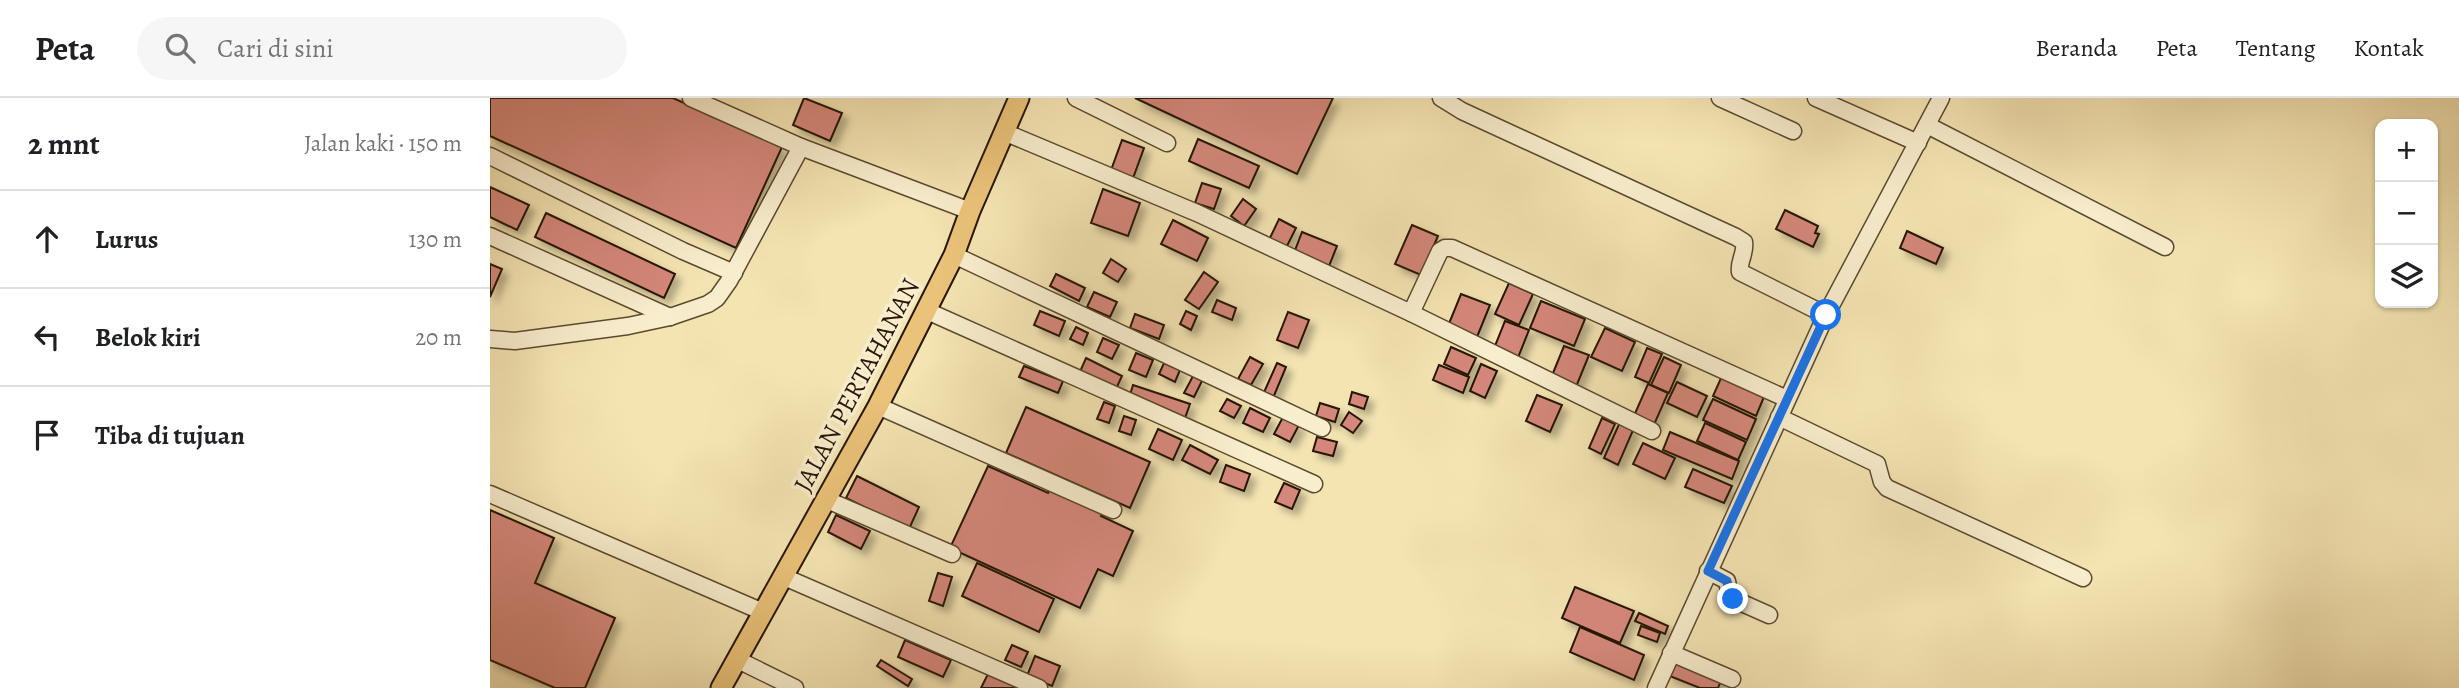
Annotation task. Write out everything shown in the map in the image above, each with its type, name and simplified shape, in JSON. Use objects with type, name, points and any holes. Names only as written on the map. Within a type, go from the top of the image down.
[{"type":"main road","name":"JALAN PERTAHANAN","points":[[721,688],[878,407],[954,255],[1019,98]]},
{"type":"street","points":[[691,98],[801,147],[970,212]]},
{"type":"street","points":[[1076,98],[1167,143]]},
{"type":"street","points":[[1441,98],[1462,111],[1736,237],[1744,242],[1745,249],[1740,272],[1826,315]]},
{"type":"street","points":[[1720,98],[1793,131]]},
{"type":"street","points":[[1816,98],[1918,143]]},
{"type":"street","points":[[1656,688],[1826,315],[1941,98]]},
{"type":"street","points":[[1927,125],[2165,247]]},
{"type":"street","points":[[1004,132],[1196,213],[1411,313],[1652,431]]},
{"type":"street","points":[[490,339],[515,341],[628,326],[670,317],[708,304],[723,291],[734,273],[801,147]]},
{"type":"street","points":[[490,156],[683,251],[734,273]]},
{"type":"street","points":[[490,236],[670,317]]},
{"type":"street","points":[[1411,313],[1440,251],[1452,248],[1787,399]]},
{"type":"street","points":[[954,255],[1322,428]]},
{"type":"street","points":[[925,310],[1314,484]]},
{"type":"street","points":[[878,407],[1113,510]]},
{"type":"street","points":[[1779,417],[1877,464],[1882,482],[1888,488],[2083,578]]},
{"type":"street","points":[[490,494],[763,612]]},
{"type":"street","points":[[825,499],[952,554]]},
{"type":"street","points":[[1708,571],[1727,581],[1733,599],[1769,615]]},
{"type":"street","points":[[782,576],[1040,688]]},
{"type":"street","points":[[1671,653],[1732,679]]},
{"type":"street","points":[[738,660],[795,688]]},
{"type":"building","points":[[490,98],[673,98],[782,147],[736,248],[490,136]]},
{"type":"building","points":[[804,98],[842,113],[830,141],[793,125]]},
{"type":"building","points":[[1135,98],[1333,98],[1297,174]]},
{"type":"building","points":[[1198,139],[1259,166],[1249,188],[1189,161]]},
{"type":"building","points":[[1122,140],[1144,148],[1132,181],[1110,173]]},
{"type":"building","points":[[1202,183],[1221,189],[1214,209],[1195,203]]},
{"type":"building","points":[[490,187],[529,205],[517,230],[490,217]]},
{"type":"building","points":[[1103,189],[1140,203],[1128,236],[1091,223]]},
{"type":"building","points":[[1243,199],[1256,209],[1244,226],[1231,216]]},
{"type":"building","points":[[1785,210],[1818,226],[1815,233],[1819,234],[1813,247],[1776,229]]},
{"type":"building","points":[[546,213],[675,274],[664,298],[535,237]]},
{"type":"building","points":[[1279,219],[1296,228],[1285,250],[1268,242]]},
{"type":"building","points":[[1173,220],[1208,238],[1197,261],[1161,244]]},
{"type":"building","points":[[1412,225],[1438,236],[1421,275],[1395,264]]},
{"type":"building","points":[[1907,231],[1943,248],[1936,264],[1900,248]]},
{"type":"building","points":[[1302,232],[1337,246],[1329,266],[1294,253]]},
{"type":"building","points":[[1111,259],[1126,269],[1118,282],[1103,273]]},
{"type":"building","points":[[490,264],[502,269],[490,297]]},
{"type":"building","points":[[1204,272],[1218,282],[1199,309],[1185,300]]},
{"type":"building","points":[[1056,274],[1085,288],[1079,301],[1050,286]]},
{"type":"building","points":[[1509,283],[1533,294],[1519,325],[1495,314]]},
{"type":"building","points":[[1094,292],[1117,302],[1110,317],[1087,307]]},
{"type":"building","points":[[1461,294],[1490,305],[1477,337],[1448,326]]},
{"type":"building","points":[[1217,300],[1236,308],[1232,320],[1212,312]]},
{"type":"building","points":[[1541,301],[1585,319],[1574,346],[1530,328]]},
{"type":"building","points":[[1040,311],[1065,321],[1059,336],[1034,325]]},
{"type":"building","points":[[1186,311],[1197,316],[1191,330],[1180,324]]},
{"type":"building","points":[[1288,312],[1309,320],[1298,348],[1277,340]]},
{"type":"building","points":[[1135,314],[1164,325],[1159,339],[1130,328]]},
{"type":"building","points":[[1505,321],[1529,330],[1517,360],[1493,351]]},
{"type":"building","points":[[1076,327],[1088,333],[1083,345],[1070,339]]},
{"type":"building","points":[[1605,328],[1635,342],[1622,371],[1591,357]]},
{"type":"building","points":[[1103,338],[1119,345],[1112,359],[1097,352]]},
{"type":"building","points":[[1564,346],[1589,355],[1576,387],[1551,378]]},
{"type":"building","points":[[1451,347],[1476,358],[1468,375],[1444,364]]},
{"type":"building","points":[[1647,348],[1662,354],[1649,383],[1635,377]]},
{"type":"building","points":[[1136,353],[1153,360],[1146,377],[1129,370]]},
{"type":"building","points":[[1250,357],[1263,364],[1251,385],[1238,379]]},
{"type":"building","points":[[1664,357],[1681,365],[1669,393],[1651,385]]},
{"type":"building","points":[[1086,358],[1122,376],[1115,391],[1079,374]]},
{"type":"building","points":[[1164,363],[1180,370],[1175,382],[1159,374]]},
{"type":"building","points":[[1277,363],[1286,367],[1271,403],[1261,399]]},
{"type":"building","points":[[1481,364],[1497,371],[1485,398],[1470,391]]},
{"type":"building","points":[[1439,365],[1469,377],[1463,393],[1433,380]]},
{"type":"building","points":[[1024,366],[1063,381],[1058,393],[1019,377]]},
{"type":"building","points":[[1193,376],[1202,381],[1194,397],[1184,393]]},
{"type":"building","points":[[1721,378],[1764,397],[1756,416],[1713,396]]},
{"type":"building","points":[[1677,382],[1707,396],[1697,417],[1667,403]]},
{"type":"building","points":[[1648,384],[1668,393],[1653,427],[1633,418]]},
{"type":"building","points":[[1133,385],[1190,404],[1185,418],[1129,398]]},
{"type":"building","points":[[1352,392],[1368,397],[1364,409],[1349,404]]},
{"type":"building","points":[[1537,395],[1562,405],[1550,432],[1526,421]]},
{"type":"building","points":[[1227,399],[1241,406],[1234,418],[1220,411]]},
{"type":"building","points":[[1713,399],[1756,419],[1747,440],[1703,420]]},
{"type":"building","points":[[1104,402],[1115,406],[1109,423],[1097,419]]},
{"type":"building","points":[[1320,403],[1339,409],[1335,422],[1316,416]]},
{"type":"building","points":[[1026,407],[1150,462],[1130,508],[1006,453]]},
{"type":"building","points":[[1250,408],[1270,418],[1263,432],[1243,423]]},
{"type":"building","points":[[1349,412],[1362,421],[1353,433],[1341,425]]},
{"type":"building","points":[[1124,416],[1136,420],[1131,435],[1119,431]]},
{"type":"building","points":[[1283,417],[1299,425],[1290,442],[1274,434]]},
{"type":"building","points":[[1602,418],[1615,424],[1601,454],[1589,448]]},
{"type":"building","points":[[1620,422],[1634,428],[1618,465],[1604,458]]},
{"type":"building","points":[[1705,423],[1746,442],[1738,460],[1697,441]]},
{"type":"building","points":[[1158,429],[1182,440],[1173,460],[1149,449]]},
{"type":"building","points":[[1670,432],[1739,461],[1732,479],[1663,450]]},
{"type":"building","points":[[1317,437],[1337,442],[1333,456],[1313,451]]},
{"type":"building","points":[[1643,443],[1675,458],[1665,479],[1633,464]]},
{"type":"building","points":[[1190,445],[1218,460],[1210,474],[1182,460]]},
{"type":"building","points":[[1226,465],[1250,474],[1244,491],[1220,482]]},
{"type":"building","points":[[988,466],[1048,493],[1051,486],[1104,510],[1101,516],[1133,531],[1113,576],[1098,569],[1080,608],[950,548]]},
{"type":"building","points":[[1693,469],[1732,486],[1724,503],[1685,487]]},
{"type":"building","points":[[857,476],[919,507],[909,529],[846,498]]},
{"type":"building","points":[[1284,483],[1300,490],[1292,509],[1275,502]]},
{"type":"building","points":[[490,510],[554,538],[535,583],[615,618],[585,688],[555,688],[490,660]]},
{"type":"building","points":[[836,515],[870,531],[861,549],[828,532]]},
{"type":"building","points":[[977,563],[1054,599],[1039,632],[962,596]]},
{"type":"building","points":[[938,573],[952,577],[943,606],[929,601]]},
{"type":"building","points":[[1575,587],[1634,611],[1620,643],[1562,618]]},
{"type":"building","points":[[1639,613],[1668,626],[1665,634],[1635,621]]},
{"type":"building","points":[[1641,626],[1660,633],[1657,642],[1638,635]]},
{"type":"building","points":[[1580,627],[1644,655],[1634,680],[1570,652]]},
{"type":"building","points":[[905,640],[951,660],[943,677],[898,657]]},
{"type":"building","points":[[1012,645],[1028,652],[1021,667],[1005,660]]},
{"type":"building","points":[[1035,656],[1060,666],[1052,686],[1027,676]]},
{"type":"building","points":[[1673,659],[1722,678],[1718,688],[1700,688],[1667,675]]},
{"type":"building","points":[[881,660],[912,679],[908,686],[877,666]]},
{"type":"building","points":[[989,672],[1018,688],[981,688]]},
{"type":"route","points":[[1733,599],[1727,581],[1708,571],[1826,315]]}]
